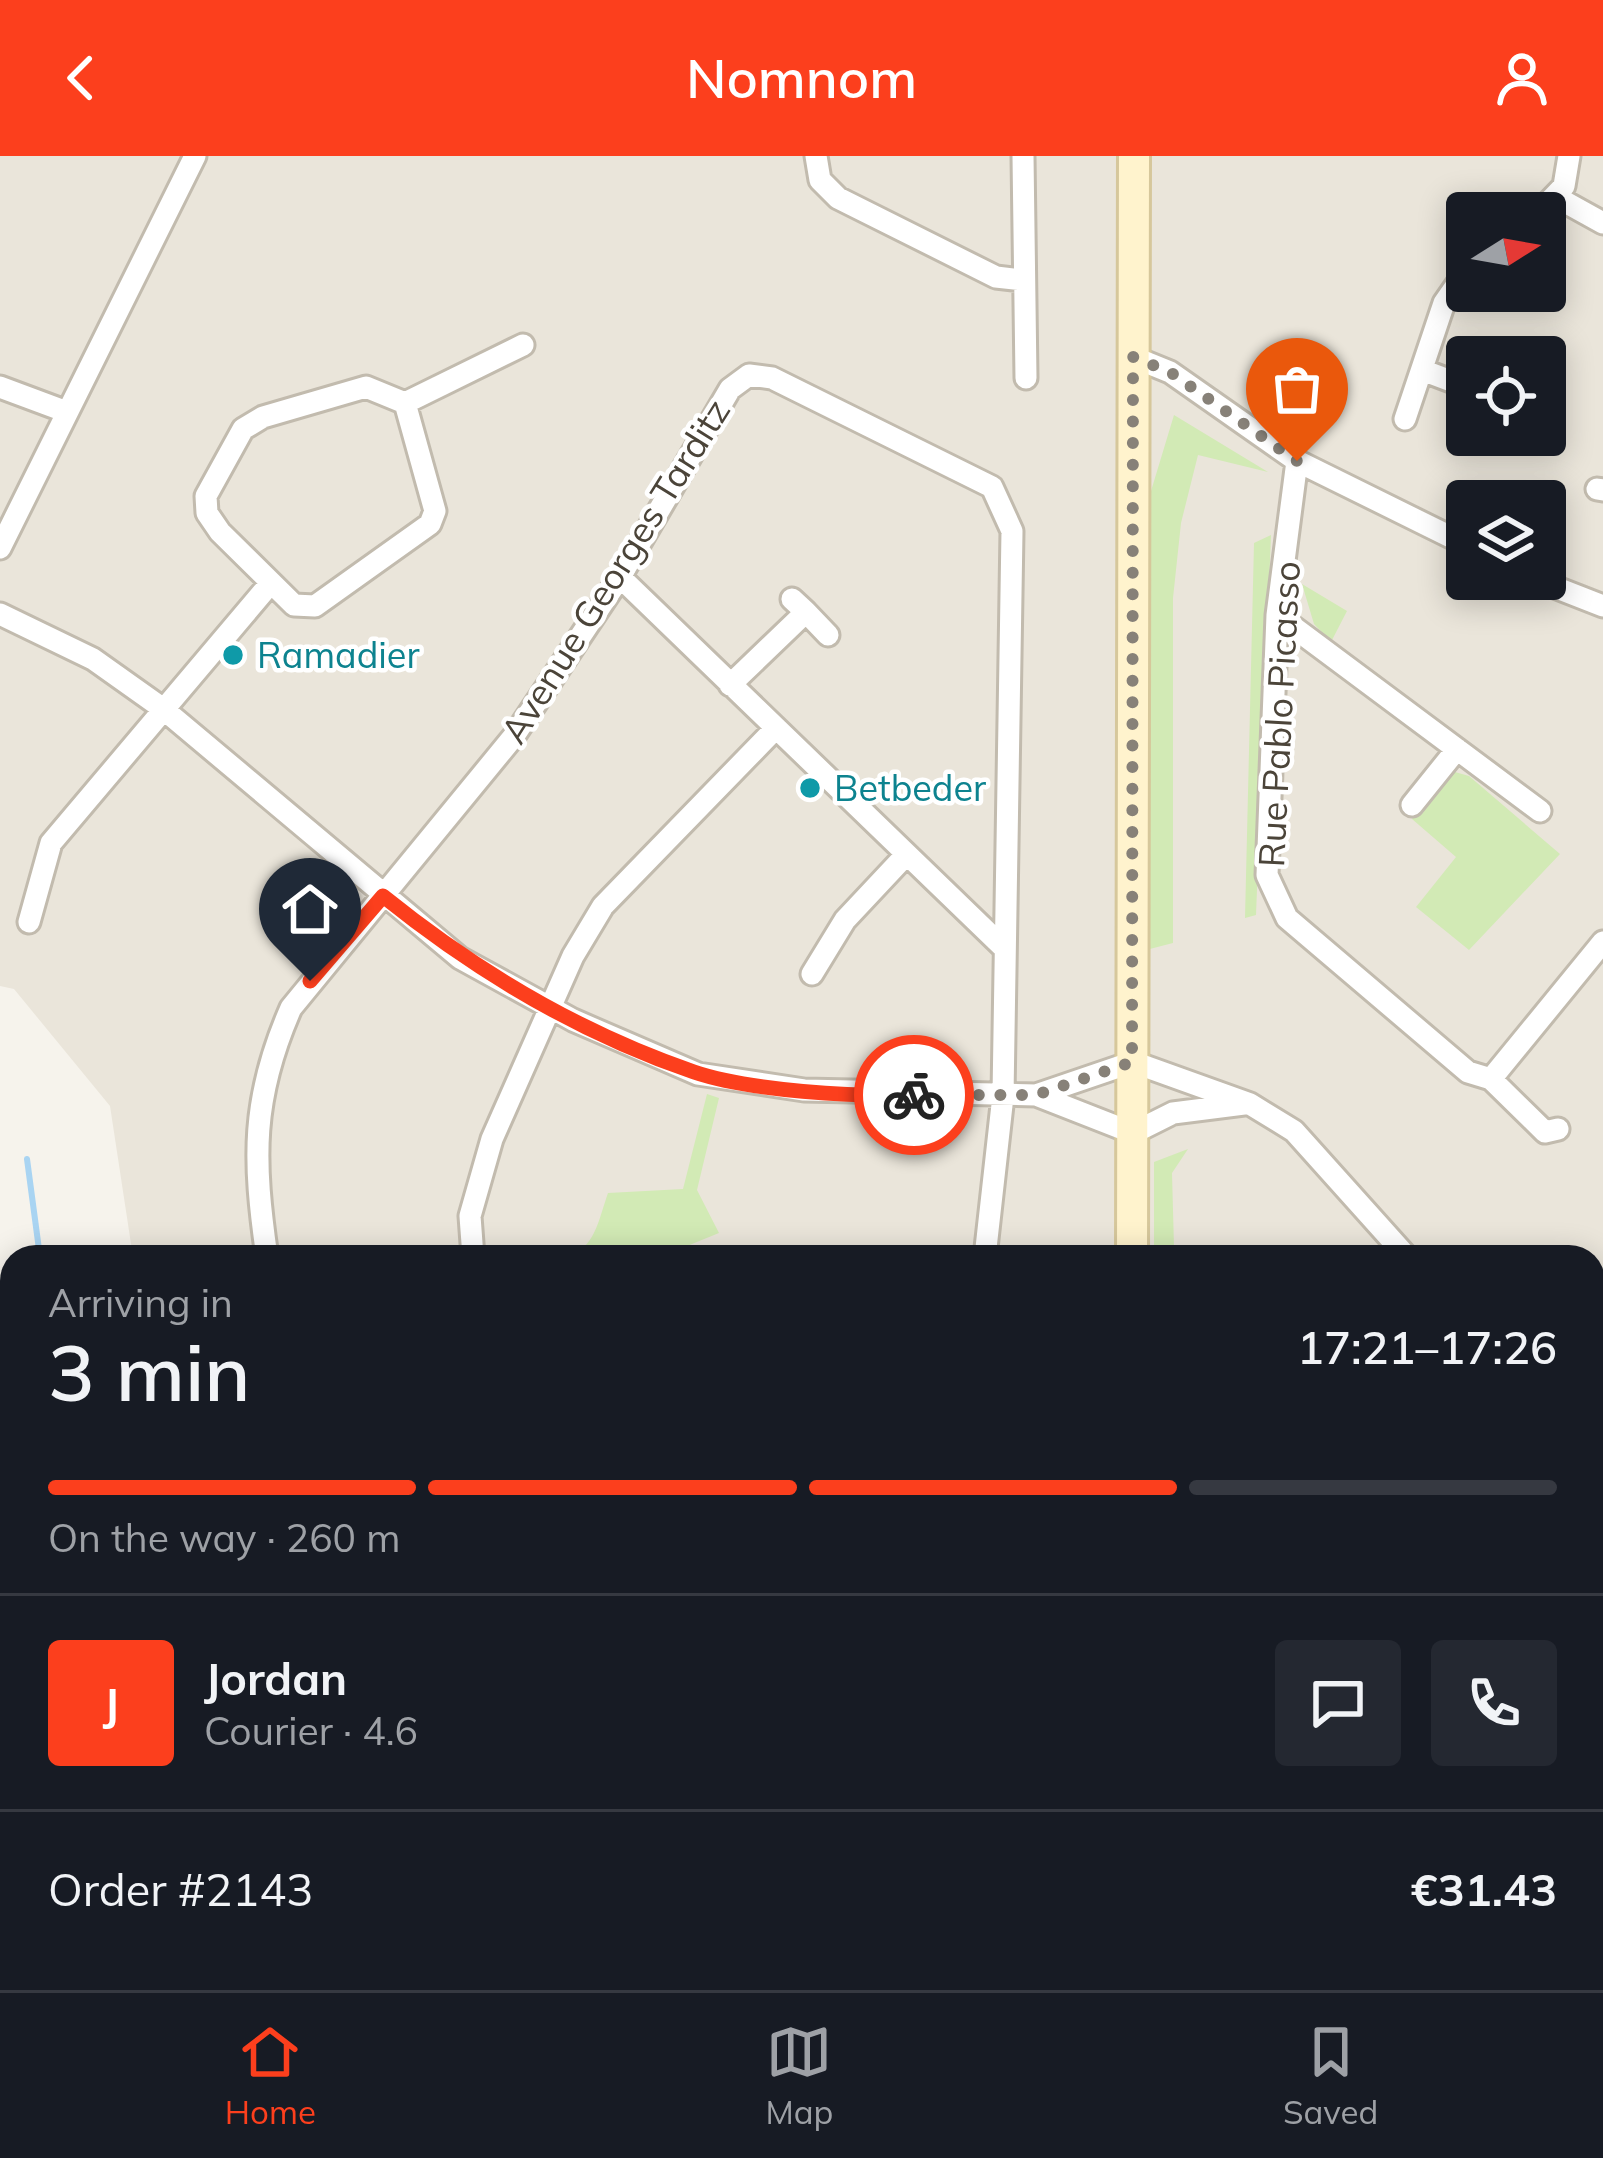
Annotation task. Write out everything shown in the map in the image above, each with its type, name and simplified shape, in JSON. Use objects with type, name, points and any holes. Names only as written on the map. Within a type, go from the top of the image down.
[{"type":"main road","points":[[1132,1245],[1134,156]]},
{"type":"street","points":[[0,548],[195,156]]},
{"type":"street","points":[[816,156],[820,179],[838,198],[996,277],[1022,280]]},
{"type":"street","points":[[1024,156],[1026,378]]},
{"type":"street","points":[[1558,192],[1569,156]]},
{"type":"street","points":[[1566,203],[1603,223]]},
{"type":"street","points":[[1406,419],[1446,300]]},
{"type":"street","points":[[405,403],[435,496],[430,524],[315,606],[294,605],[268,584],[208,513],[206,496],[243,429],[262,417],[365,387],[405,403],[523,345]]},
{"type":"street","points":[[1133,357],[1170,372],[1297,461],[1446,535]]},
{"type":"street","points":[[1422,370],[1446,380]]},
{"type":"street","name":"Avenue Georges Tarditz","points":[[266,1245],[256,1119],[270,1057],[291,1008],[514,736],[620,577],[730,389],[749,375],[772,379],[992,487],[1012,531],[1003,1096],[986,1245]]},
{"type":"street","points":[[0,387],[67,412]]},
{"type":"street","name":"Rue Pablo Picasso","points":[[1297,461],[1277,615],[1267,875],[1288,918],[1468,1072],[1491,1079],[1545,1132],[1558,1130]]},
{"type":"street","points":[[620,577],[1003,947]]},
{"type":"street","points":[[29,922],[51,842],[268,584]]},
{"type":"street","points":[[1566,592],[1603,607]]},
{"type":"street","points":[[730,685],[799,606],[828,635]]},
{"type":"street","points":[[0,614],[93,659],[162,708],[460,958],[547,1007],[698,1074],[804,1090],[1036,1095],[1132,1062],[1250,1104],[1294,1132],[1396,1245]]},
{"type":"street","points":[[1277,615],[1540,811]]},
{"type":"street","points":[[472,1245],[470,1216],[487,1158],[547,1007],[603,906],[775,729]]},
{"type":"street","points":[[1412,805],[1457,748]]},
{"type":"street","points":[[812,974],[845,920],[905,856]]},
{"type":"street","points":[[1491,1079],[1603,942]]},
{"type":"street","points":[[1173,1076],[1173,1113]]},
{"type":"street","points":[[1091,1079],[1093,1115]]},
{"type":"street","points":[[1036,1095],[1132,1133],[1173,1113],[1250,1104]]},
{"type":"shaded area","points":[[0,156],[1603,156],[1603,1245],[131,1245],[110,1106],[14,989],[0,986]]},
{"type":"green space","points":[[1174,415],[1268,472],[1198,455],[1181,523],[1173,598],[1173,943],[1142,951],[1148,501]]},
{"type":"green space","points":[[1271,535],[1256,915],[1245,918],[1254,543]]},
{"type":"green space","points":[[1302,584],[1347,611],[1331,642],[1314,624]]},
{"type":"green space","points":[[1445,775],[1469,776],[1560,854],[1469,950],[1416,907],[1456,857],[1412,819]]},
{"type":"green space","points":[[707,1094],[719,1098],[697,1190],[719,1233],[690,1245],[586,1245],[608,1193],[683,1189]]},
{"type":"green space","points":[[1188,1149],[1172,1173],[1174,1245],[1154,1245],[1154,1162]]},
{"type":"waterway","points":[[27,1159],[38,1245]]},
{"type":"way so far","points":[[914,1095],[1036,1095],[1132,1062],[1133,357],[1170,372],[1297,461]]},
{"type":"place","name":"Ramadier","points":[[233,655]]},
{"type":"place","name":"Betbeder","points":[[810,788]]},
{"type":"route","points":[[310,981],[383,896],[460,958],[573,1020],[698,1074],[804,1090],[914,1095]]}]
